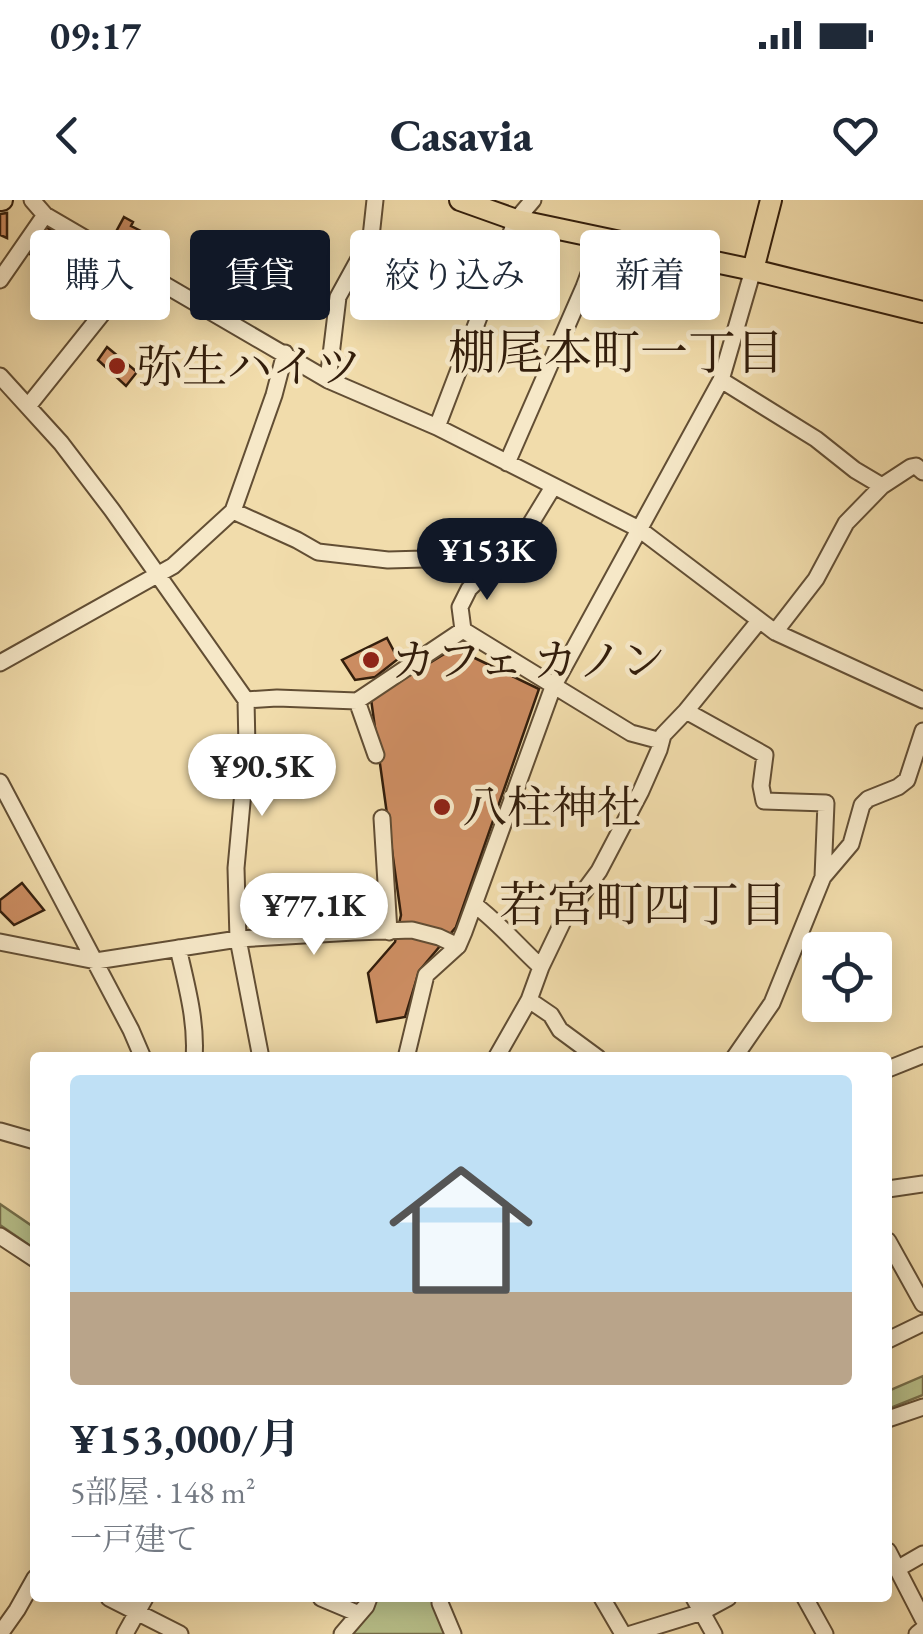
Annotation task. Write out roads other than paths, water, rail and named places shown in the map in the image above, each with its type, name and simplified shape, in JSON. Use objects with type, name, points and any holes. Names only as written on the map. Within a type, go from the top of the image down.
[{"type":"main road","points":[[460,200],[516,220],[580,233]]},
{"type":"main road","points":[[753,270],[771,200]]},
{"type":"main road","points":[[720,263],[923,312]]},
{"type":"street","points":[[32,200],[45,215],[328,380],[437,427],[639,529],[775,632],[923,700]]},
{"type":"street","points":[[328,380],[338,296],[372,232],[375,200]]},
{"type":"street","points":[[437,427],[516,220],[533,200]]},
{"type":"street","points":[[0,280],[45,215]]},
{"type":"street","points":[[407,1052],[426,976],[458,946],[554,687],[721,380],[753,270]]},
{"type":"street","points":[[507,463],[580,295]]},
{"type":"street","points":[[29,406],[98,320]]},
{"type":"street","points":[[2,662],[159,576],[185,558],[233,512],[285,353]]},
{"type":"street","points":[[0,376],[72,456],[246,700],[247,748],[236,868],[238,939],[260,1052]]},
{"type":"street","points":[[721,380],[882,486]]},
{"type":"street","points":[[775,632],[816,579],[846,523],[882,486],[911,467],[922,470]]},
{"type":"street","points":[[463,630],[461,603],[469,589],[528,528],[553,487]]},
{"type":"street","points":[[233,512],[318,552],[388,560],[455,556],[491,568]]},
{"type":"street","points":[[499,1052],[529,1000],[565,918],[600,872],[641,791],[663,735],[760,620]]},
{"type":"street","points":[[246,700],[358,701],[463,630]]},
{"type":"street","points":[[463,630],[631,733],[661,742]]},
{"type":"street","points":[[358,701],[376,755]]},
{"type":"street","points":[[686,711],[765,755],[761,786],[764,800],[826,803],[823,877]]},
{"type":"street","points":[[738,1052],[772,1003],[823,877],[851,844],[862,805],[907,780],[923,732]]},
{"type":"street","points":[[0,782],[132,1030],[140,1052]]},
{"type":"street","points":[[382,818],[389,932]]},
{"type":"street","points":[[475,904],[541,966]]},
{"type":"street","points":[[0,942],[96,961],[238,939],[412,930],[458,946]]},
{"type":"street","points":[[178,948],[194,1052]]},
{"type":"street","points":[[529,1000],[590,1052]]},
{"type":"street","points":[[892,1067],[923,1054]]},
{"type":"street","points":[[0,1130],[30,1139]]},
{"type":"street","points":[[892,1188],[923,1184]]},
{"type":"street","points":[[0,1236],[30,1257]]},
{"type":"street","points":[[892,1248],[923,1304]]},
{"type":"street","points":[[892,1338],[923,1324]]},
{"type":"street","points":[[892,1419],[922,1411]]},
{"type":"street","points":[[897,1569],[923,1554]]},
{"type":"street","points":[[892,1559],[923,1618]]},
{"type":"street","points":[[0,1634],[30,1587]]},
{"type":"street","points":[[330,1602],[359,1614]]},
{"type":"street","points":[[342,1634],[368,1602]]},
{"type":"street","points":[[440,1602],[453,1634]]},
{"type":"street","points":[[605,1602],[627,1634],[698,1605],[714,1634]]},
{"type":"street","points":[[807,1602],[824,1634]]},
{"type":"street","points":[[126,1634],[142,1605],[180,1634]]},
{"type":"street","points":[[917,1634],[923,1629]]},
{"type":"place","name":"弥生ハイツ","points":[[117,366]]},
{"type":"place","name":"カフェ カノン","points":[[371,660]]},
{"type":"place","name":"八柱神社","points":[[442,807]]},
{"type":"district","name":"棚尾本町一丁目","points":[[616,352]]},
{"type":"district","name":"若宮町四丁目","points":[[643,904]]}]
